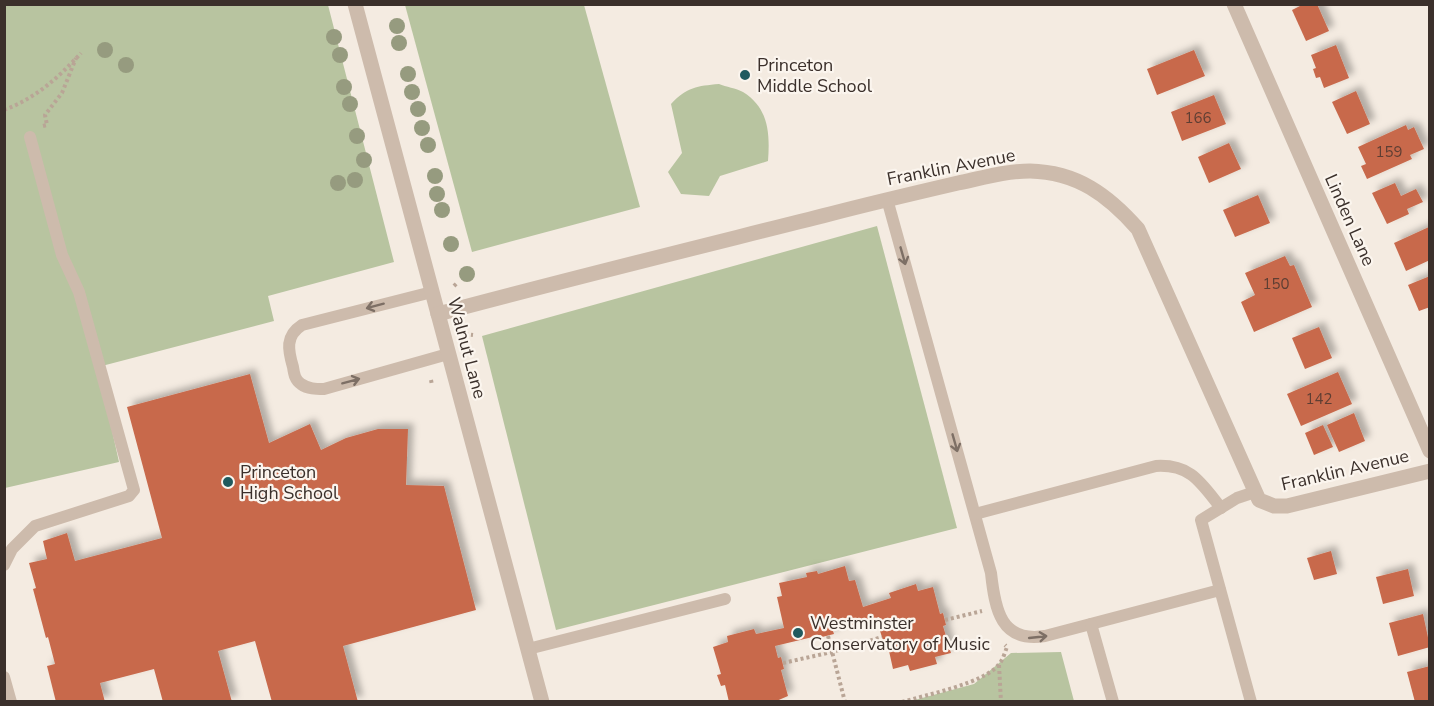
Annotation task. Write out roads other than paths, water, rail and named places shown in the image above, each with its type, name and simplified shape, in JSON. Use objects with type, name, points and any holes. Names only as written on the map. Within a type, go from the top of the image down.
[{"type":"street","name":"Walnut Lane","points":[[355,4],[542,702]]},
{"type":"street","name":"Linden Lane","points":[[1234,4],[1430,452]]},
{"type":"street","name":"Franklin Avenue","points":[[438,314],[887,199],[1007,172],[1030,171],[1066,177],[1100,192],[1120,208],[1138,229],[1259,500],[1274,506],[1287,506],[1430,471]]},
{"type":"lane","points":[[4,565],[12,549],[35,526],[129,496],[134,490],[79,292],[62,255],[30,137]]},
{"type":"lane","points":[[887,199],[992,573],[998,608],[1006,626],[1013,633],[1032,638],[1220,590]]},
{"type":"lane","points":[[432,292],[302,326],[292,333],[290,338],[289,351],[293,369],[296,378],[303,386],[324,388],[448,354]]},
{"type":"lane","points":[[975,514],[1156,466],[1170,465],[1187,471],[1200,481],[1221,508]]},
{"type":"lane","points":[[1251,702],[1201,520],[1237,498],[1256,492]]},
{"type":"lane","points":[[528,650],[725,599]]},
{"type":"lane","points":[[1091,624],[1113,702]]},
{"type":"lane","points":[[4,677],[11,702]]},
{"type":"place","name":"Princeton Middle School","points":[[745,75]]},
{"type":"place","name":"Princeton High School","points":[[228,482]]},
{"type":"place","name":"Westminster Conservatory of Music","points":[[798,633]]}]
